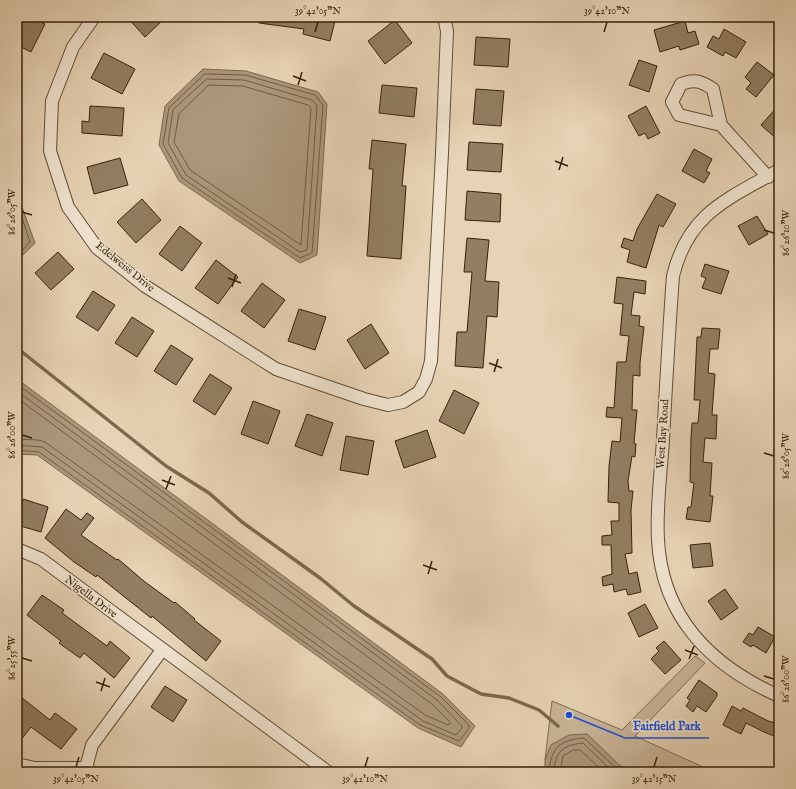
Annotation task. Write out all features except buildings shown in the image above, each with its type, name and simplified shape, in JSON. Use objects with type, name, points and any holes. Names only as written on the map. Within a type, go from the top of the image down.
[{"type":"street","name":"Edelweiss Drive","points":[[94,17],[73,47],[52,101],[50,151],[68,207],[97,248],[145,286],[276,369],[388,405],[403,402],[419,392],[426,379],[431,361],[447,31],[444,17]]},
{"type":"street","points":[[722,125],[679,115],[672,102],[681,84],[692,80],[701,81],[713,89],[722,125],[768,177]]},
{"type":"street","name":"West Bay Road","points":[[779,170],[706,214],[688,237],[677,259],[673,276],[657,526],[663,571],[673,600],[688,627],[707,650],[730,670],[756,686],[779,696]]},
{"type":"street","name":"Nigella Drive","points":[[17,549],[41,559],[328,772]]},
{"type":"street","points":[[17,764],[35,768],[88,770],[92,745],[162,650]]},
{"type":"shaded area","points":[[695,656],[705,663],[635,736],[714,772],[631,772],[619,765],[587,734],[551,745],[545,760],[552,701],[622,730]]},
{"type":"water","points":[[203,69],[246,71],[318,92],[327,104],[317,255],[300,263],[179,181],[159,145],[165,106]]},
{"type":"water","points":[[17,193],[35,243],[17,261]]},
{"type":"water","points":[[17,379],[443,694],[475,726],[461,747],[418,728],[37,455],[17,454]]},
{"type":"water","points":[[587,734],[619,765],[631,772],[545,772],[545,760],[551,745],[569,735]]},
{"type":"waterway","points":[[17,348],[166,466],[209,493],[242,522],[320,578],[354,606],[432,659],[447,676],[481,694],[509,698],[539,710],[558,726]]},
{"type":"place","name":"Fairfield Park","points":[[569,715]]}]
